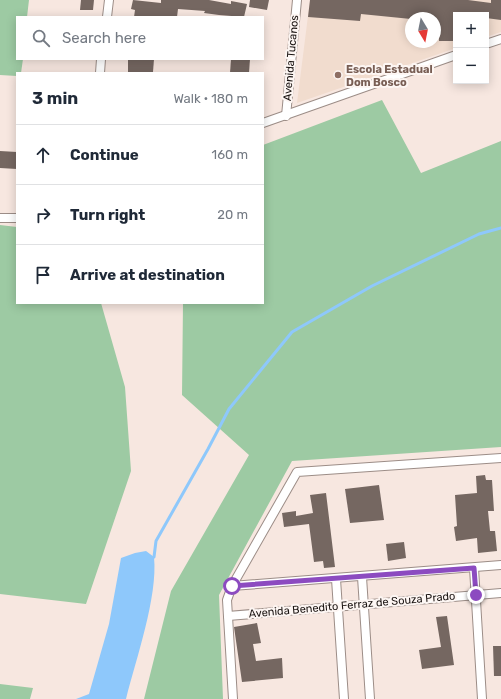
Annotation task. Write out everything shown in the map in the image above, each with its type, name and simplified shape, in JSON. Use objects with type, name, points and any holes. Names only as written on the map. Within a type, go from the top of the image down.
[{"type":"street","points":[[106,16],[109,0]]},
{"type":"street","name":"Avenida Tucanos","points":[[286,116],[297,0]]},
{"type":"street","points":[[489,43],[501,39]]},
{"type":"street","points":[[264,123],[453,56]]},
{"type":"street","points":[[100,72],[101,60]]},
{"type":"street","points":[[0,218],[16,218]]},
{"type":"street","points":[[233,699],[227,600],[232,586],[297,472],[501,458]]},
{"type":"street","points":[[232,586],[501,565]]},
{"type":"street","points":[[474,568],[482,699]]},
{"type":"street","points":[[362,577],[370,699]]},
{"type":"street","points":[[336,579],[344,699]]},
{"type":"street","name":"Avenida Benedito Ferraz de Souza Prado","points":[[228,616],[501,593]]},
{"type":"shaded area","name":"Escola Estadual Dom Bosco","points":[[310,0],[501,0],[501,32],[489,36],[489,12],[453,12],[453,49],[297,103]]},
{"type":"green space","points":[[0,0],[29,0],[27,16],[16,16],[16,60],[23,60],[21,72],[16,72],[16,76],[0,75]]},
{"type":"green space","points":[[382,100],[421,173],[501,141],[501,447],[292,461],[219,595],[223,699],[144,699],[171,591],[249,455],[182,395],[183,304],[264,304],[264,145]]},
{"type":"green space","points":[[0,225],[16,227],[16,304],[101,304],[125,387],[131,471],[86,604],[0,594]]},
{"type":"green space","points":[[0,684],[33,688],[30,699],[0,699]]},
{"type":"water","points":[[146,551],[154,557],[153,590],[150,609],[126,699],[76,699],[89,694],[109,624],[121,558]]},
{"type":"building","points":[[81,0],[94,0],[93,10],[80,10]]},
{"type":"building","points":[[133,0],[161,3],[161,0],[209,0],[231,4],[231,1],[247,4],[244,16],[219,15],[204,13],[205,11],[178,9],[177,16],[134,16],[135,10],[131,9]]},
{"type":"building","points":[[250,0],[269,0],[267,10],[249,7]]},
{"type":"building","points":[[310,0],[468,0],[491,3],[491,0],[501,0],[501,20],[489,18],[489,12],[453,12],[453,41],[441,41],[441,12],[405,12],[405,18],[361,14],[360,21],[308,17]]},
{"type":"building","points":[[128,60],[154,60],[153,72],[128,72]]},
{"type":"building","points":[[231,60],[250,60],[249,72],[230,72]]},
{"type":"building","points":[[0,151],[16,152],[16,169],[0,168]]},
{"type":"building","points":[[485,475],[486,480],[492,480],[494,511],[488,511],[490,531],[495,531],[497,551],[478,553],[477,538],[456,541],[454,527],[457,526],[455,495],[477,493],[476,476]]},
{"type":"building","points":[[379,485],[384,520],[350,523],[345,489]]},
{"type":"building","points":[[326,493],[335,567],[324,568],[323,561],[314,562],[309,524],[284,527],[282,513],[296,511],[296,516],[313,513],[310,495]]},
{"type":"building","points":[[404,542],[406,558],[388,561],[386,544]]},
{"type":"building","points":[[447,616],[454,665],[422,669],[419,650],[441,647],[436,617]]},
{"type":"building","points":[[257,623],[261,643],[253,644],[256,661],[282,658],[283,678],[242,682],[234,627]]},
{"type":"building","points":[[493,646],[501,646],[501,676],[494,676]]},
{"type":"waterway","points":[[154,557],[156,541],[229,409],[292,332],[372,286],[479,234],[501,228]]},
{"type":"place","name":"Escola Estadual Dom Bosco","points":[[338,75]]},
{"type":"route","points":[[232,586],[474,568],[476,595]]}]
